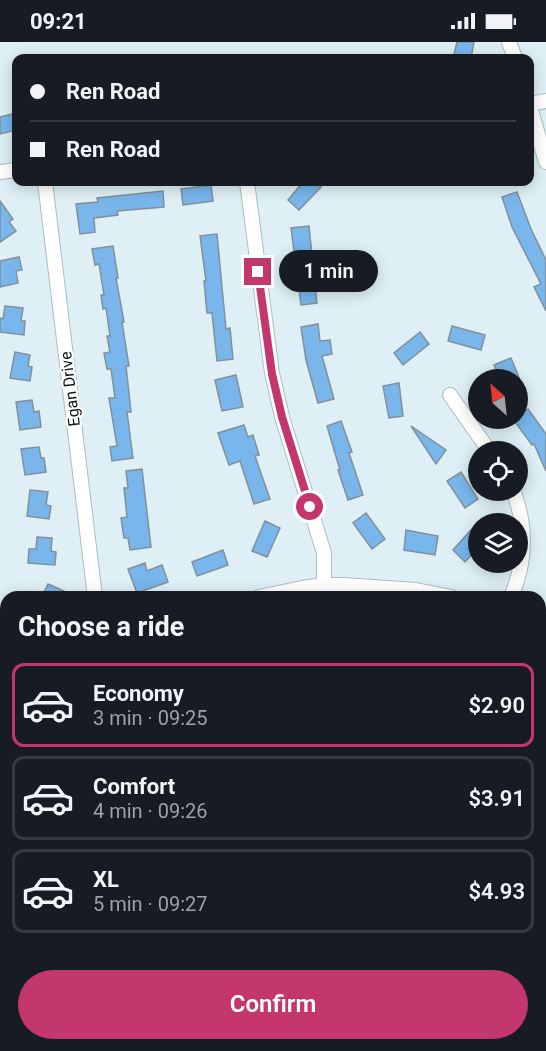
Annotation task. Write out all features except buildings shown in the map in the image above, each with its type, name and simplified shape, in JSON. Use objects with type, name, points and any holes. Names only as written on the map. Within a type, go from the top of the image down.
[{"type":"street","points":[[534,120],[546,162]]},
{"type":"street","name":"Egan Drive","points":[[45,186],[94,591]]},
{"type":"street","points":[[248,186],[272,374],[282,417],[324,553],[324,585]]},
{"type":"street","points":[[450,395],[482,441]]},
{"type":"street","points":[[514,591],[523,558],[524,536],[517,501]]},
{"type":"street","points":[[292,591],[324,585],[421,591]]},
{"type":"route","points":[[258,272],[272,374],[282,417],[310,507]]}]
